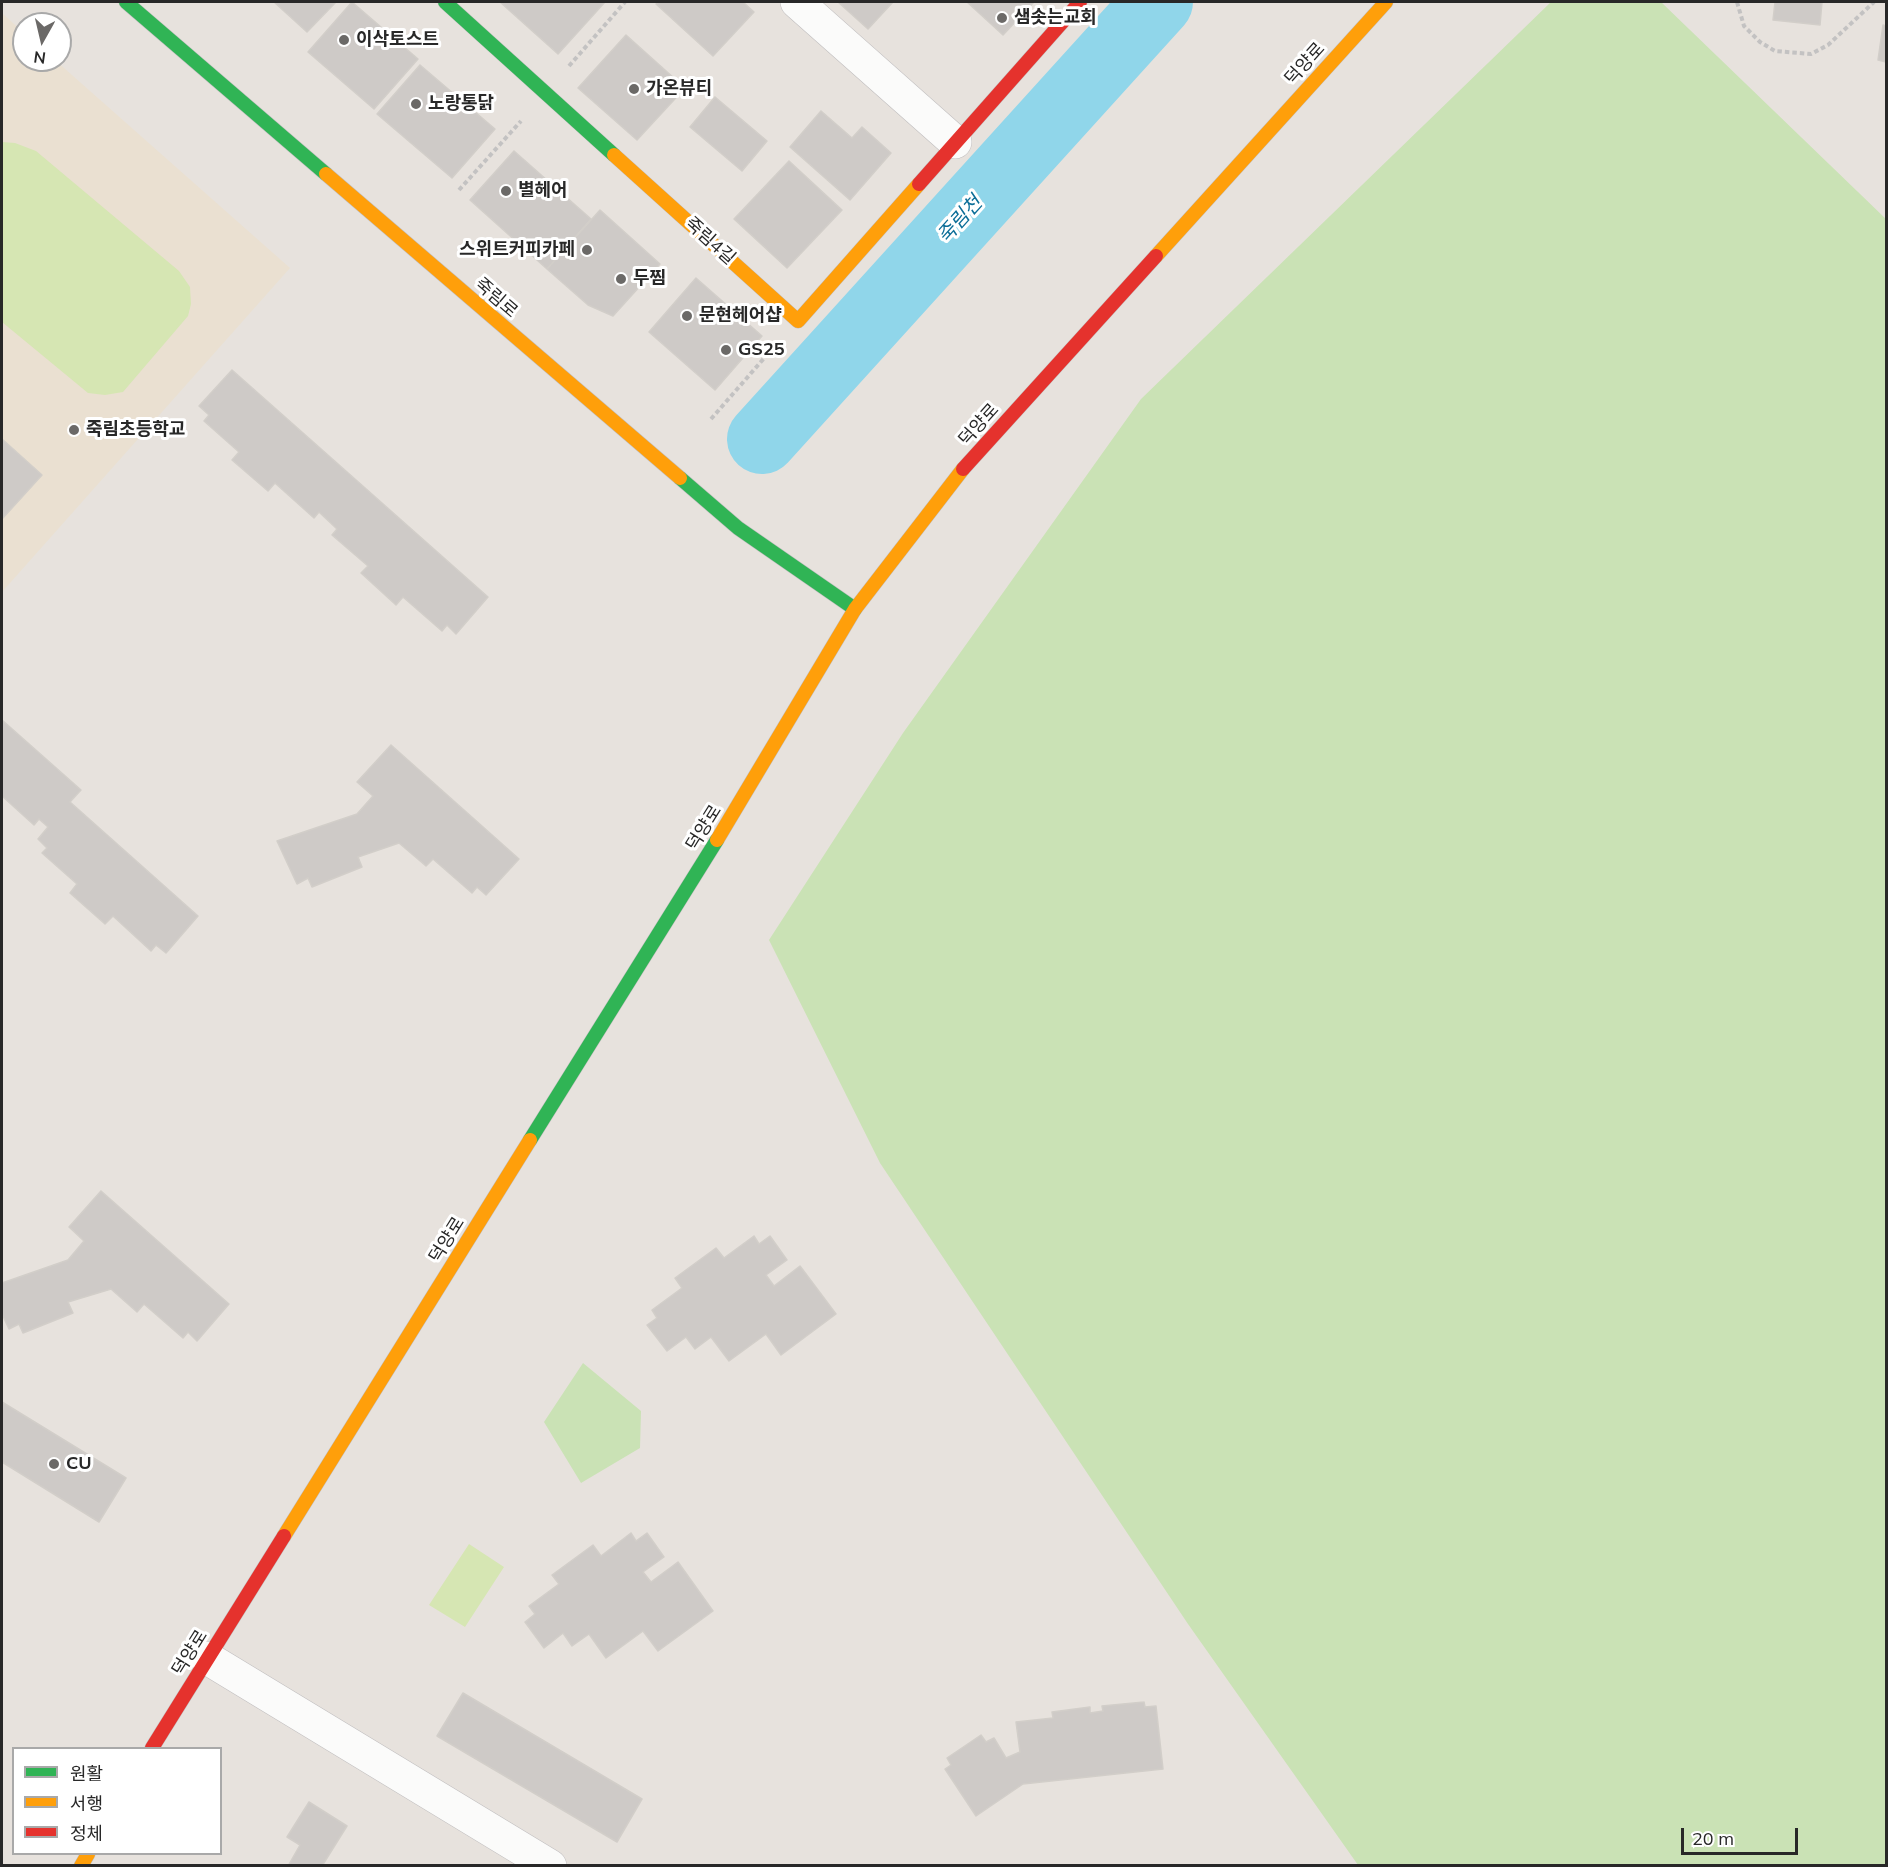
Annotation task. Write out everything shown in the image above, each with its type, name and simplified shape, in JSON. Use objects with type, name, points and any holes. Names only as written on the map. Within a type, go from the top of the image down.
[{"type":"street","name":"죽림로","points":[[126,2],[738,528],[855,609]]},
{"type":"street","name":"죽림4길","points":[[445,2],[798,321]]},
{"type":"street","points":[[797,2],[956,142]]},
{"type":"street","points":[[798,321],[1080,2]]},
{"type":"street","name":"덕양로","points":[[153,1747],[760,771],[855,609],[946,488],[1386,2]]},
{"type":"street","points":[[207,1658],[550,1866]]},
{"type":"path","points":[[459,190],[625,2]]},
{"type":"path","points":[[1737,2],[1744,26],[1760,42],[1775,51],[1801,54],[1811,54],[1828,45],[1874,2]]},
{"type":"path","points":[[711,419],[798,321]]},
{"type":"shaded area","name":"죽림초등학교","points":[[2,13],[12,22],[12,72],[69,72],[290,268],[2,592]]},
{"type":"green space","points":[[1551,2],[1661,2],[1886,219],[1886,1865],[1358,1865],[1188,1624],[880,1163],[769,940],[903,733],[1141,399]]},
{"type":"green space","points":[[2,142],[15,143],[36,151],[179,271],[190,287],[191,304],[188,316],[123,392],[105,395],[88,393],[2,322]]},
{"type":"green space","points":[[583,1363],[641,1411],[640,1448],[581,1483],[544,1422]]},
{"type":"green space","points":[[469,1544],[504,1567],[465,1627],[429,1605]]},
{"type":"building","points":[[274,2],[336,2],[307,32]]},
{"type":"building","points":[[352,2],[418,59],[374,109],[308,52]]},
{"type":"building","points":[[500,2],[605,2],[558,54]]},
{"type":"building","points":[[659,2],[743,2],[754,12],[713,56],[656,4]]},
{"type":"building","points":[[838,2],[893,2],[868,29]]},
{"type":"building","name":"샘솟는교회","points":[[967,2],[1034,2],[1003,35]]},
{"type":"building","points":[[1775,2],[1822,2],[1820,25],[1773,20]]},
{"type":"building","points":[[1883,25],[1886,26],[1886,62],[1878,60]]},
{"type":"building","points":[[626,35],[685,88],[637,140],[578,88]]},
{"type":"building","points":[[420,65],[495,129],[452,178],[377,114]]},
{"type":"building","points":[[715,97],[767,141],[742,171],[690,127]]},
{"type":"building","points":[[821,111],[852,138],[862,127],[891,153],[850,200],[790,147]]},
{"type":"building","points":[[514,151],[591,219],[547,269],[470,200]]},
{"type":"building","points":[[789,161],[842,210],[787,268],[734,219]]},
{"type":"building","points":[[600,210],[660,264],[613,316],[588,305],[547,269]]},
{"type":"building","points":[[696,278],[762,336],[715,390],[649,332]]},
{"type":"building","points":[[232,370],[488,597],[456,634],[447,625],[442,631],[403,597],[396,605],[361,573],[368,566],[332,535],[337,529],[319,512],[314,518],[275,483],[268,491],[232,460],[239,452],[204,421],[209,415],[199,406]]},
{"type":"building","points":[[2,439],[42,475],[2,519]]},
{"type":"building","points":[[2,720],[81,790],[70,802],[198,916],[166,953],[156,945],[151,951],[113,916],[105,924],[70,893],[77,884],[42,853],[47,848],[38,839],[48,827],[39,819],[34,825],[2,796]]},
{"type":"building","points":[[391,745],[519,859],[486,895],[477,887],[472,893],[433,859],[426,866],[399,843],[358,857],[362,867],[312,887],[308,878],[297,884],[277,841],[357,814],[373,796],[357,782]]},
{"type":"building","points":[[101,1191],[229,1304],[197,1341],[188,1332],[183,1338],[144,1304],[137,1312],[111,1289],[68,1302],[73,1313],[23,1333],[19,1324],[9,1329],[2,1314],[2,1283],[68,1260],[84,1241],[69,1227]]},
{"type":"building","points":[[754,1236],[759,1244],[770,1236],[787,1260],[766,1275],[774,1286],[800,1266],[836,1314],[781,1355],[766,1334],[729,1361],[711,1337],[695,1349],[686,1337],[667,1351],[647,1325],[657,1318],[652,1310],[682,1288],[675,1278],[716,1248],[724,1258]]},
{"type":"building","points":[[2,1402],[126,1478],[99,1522],[2,1462]]},
{"type":"building","points":[[631,1533],[636,1541],[647,1533],[664,1557],[643,1572],[651,1582],[678,1562],[713,1611],[658,1651],[643,1631],[606,1658],[589,1634],[572,1646],[563,1633],[544,1648],[525,1622],[535,1614],[529,1606],[559,1584],[552,1575],[593,1545],[601,1556]]},
{"type":"building","points":[[463,1693],[642,1799],[617,1842],[437,1736]]},
{"type":"building","points":[[1144,1702],[1145,1707],[1156,1706],[1163,1769],[1023,1784],[976,1816],[945,1769],[951,1765],[947,1758],[981,1735],[986,1742],[994,1738],[1006,1758],[1020,1752],[1016,1722],[1053,1718],[1052,1712],[1090,1707],[1090,1713],[1103,1711],[1102,1706]]},
{"type":"building","points":[[309,1802],[347,1826],[322,1866],[288,1866],[300,1845],[287,1837]]},
{"type":"waterway","name":"죽림천","points":[[762,439],[1158,2]]},
{"type":"traffic: fast","points":[[126,2],[326,174]]},
{"type":"traffic: fast","points":[[445,2],[614,155]]},
{"type":"traffic: fast","points":[[680,478],[738,528],[855,609]]},
{"type":"traffic: fast","points":[[530,1140],[717,840]]},
{"type":"traffic: slow","points":[[1156,256],[1386,2]]},
{"type":"traffic: slow","points":[[614,155],[798,321],[919,184]]},
{"type":"traffic: slow","points":[[326,174],[680,478]]},
{"type":"traffic: slow","points":[[717,840],[855,609],[963,469]]},
{"type":"traffic: slow","points":[[284,1536],[530,1140]]},
{"type":"traffic: slow","points":[[81,1866],[87,1855]]},
{"type":"traffic: jam","points":[[919,184],[1080,2]]},
{"type":"traffic: jam","points":[[963,469],[1156,256]]},
{"type":"traffic: jam","points":[[153,1747],[284,1536]]},
{"type":"place","name":"샘솟는교회","points":[[1002,18]]},
{"type":"place","name":"이삭토스트","points":[[344,40]]},
{"type":"place","name":"가온뷰티","points":[[634,89]]},
{"type":"place","name":"노랑통닭","points":[[416,104]]},
{"type":"place","name":"별헤어","points":[[506,191]]},
{"type":"place","name":"스위트커피카페","points":[[587,250]]},
{"type":"place","name":"두찜","points":[[621,279]]},
{"type":"place","name":"문현헤어샵","points":[[687,316]]},
{"type":"place","name":"GS25","points":[[726,350]]},
{"type":"place","name":"죽림초등학교","points":[[74,430]]},
{"type":"place","name":"CU","points":[[54,1464]]}]
